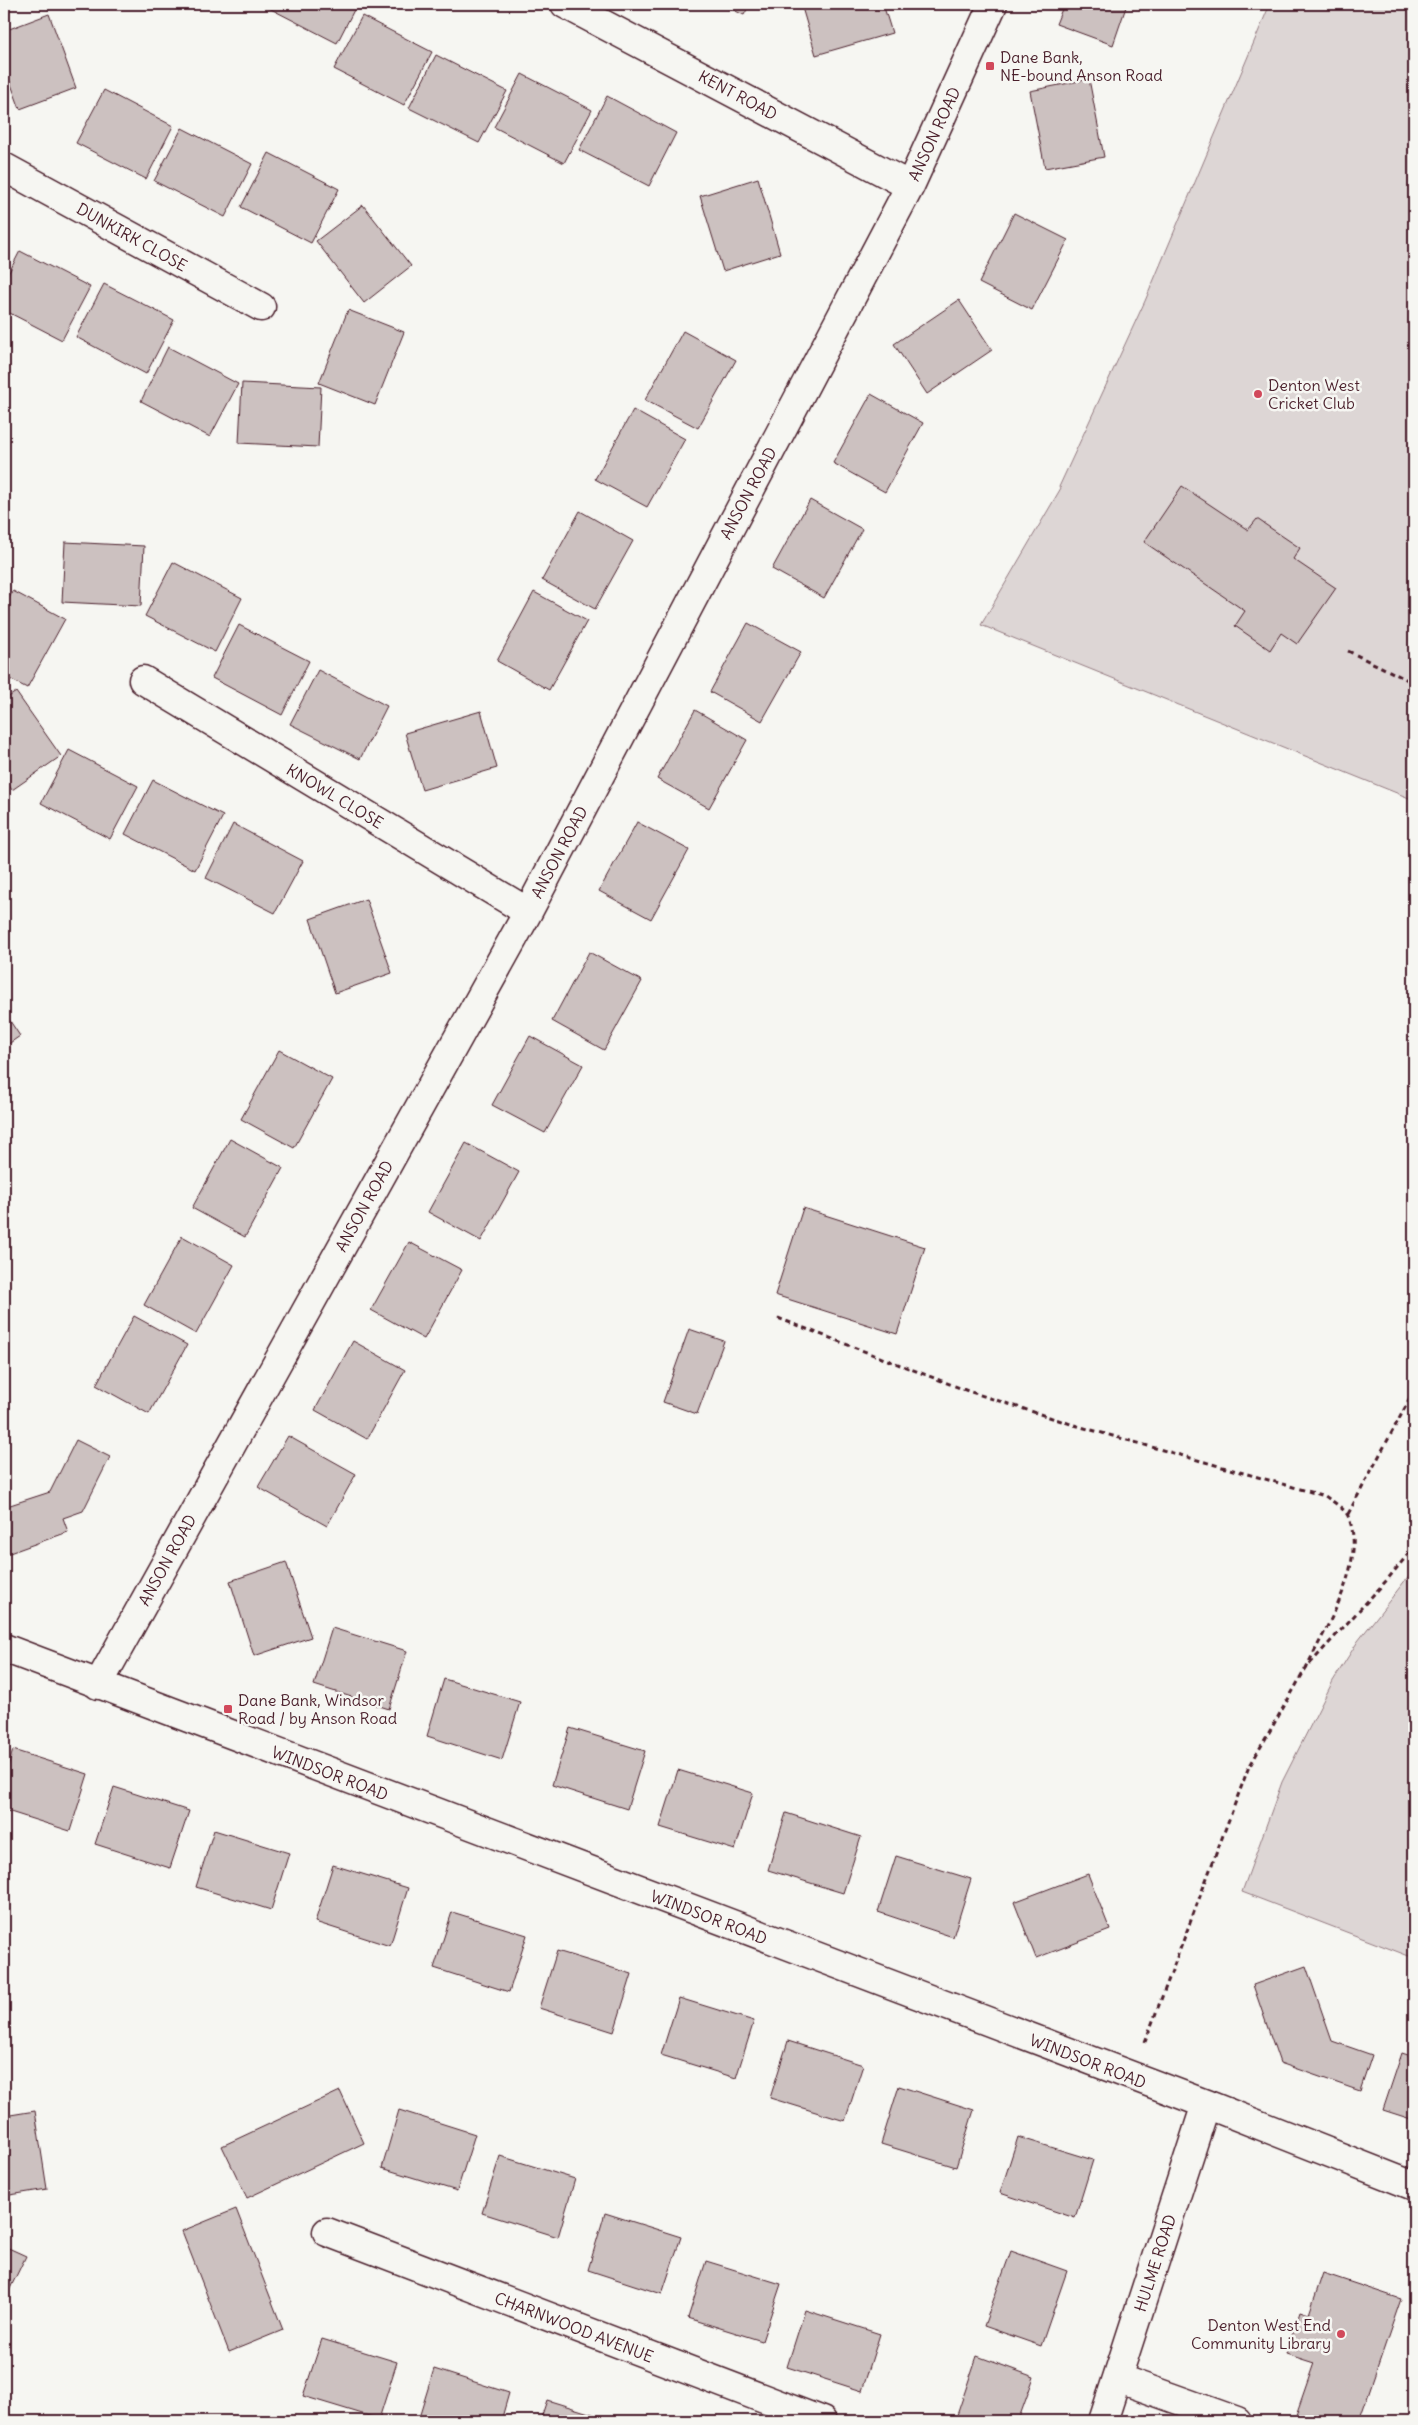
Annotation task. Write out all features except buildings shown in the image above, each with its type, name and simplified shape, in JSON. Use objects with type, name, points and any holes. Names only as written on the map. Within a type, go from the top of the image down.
[{"type":"street","name":"KENT ROAD","points":[[565,4],[910,186]]},
{"type":"street","name":"ANSON ROAD","points":[[98,1685],[528,912],[910,186],[994,4]]},
{"type":"street","name":"DUNKIRK CLOSE","points":[[4,167],[261,308]]},
{"type":"street","name":"KNOWL CLOSE","points":[[143,680],[528,912]]},
{"type":"street","name":"WINDSOR ROAD","points":[[4,1648],[1132,2078],[1206,2104],[1414,2186]]},
{"type":"street","name":"HULME ROAD","points":[[1103,2421],[1206,2104]]},
{"type":"street","name":"CHARNWOOD AVENUE","points":[[327,2232],[822,2421]]},
{"type":"street","points":[[1117,2378],[1237,2421]]},
{"type":"path","points":[[1348,651],[1414,683]]},
{"type":"path","points":[[778,1318],[968,1391],[1074,1425],[1325,1496],[1348,1514],[1355,1544],[1344,1588],[1306,1668],[1248,1769],[1132,2078]]},
{"type":"path","points":[[1348,1514],[1414,1391]]},
{"type":"path","points":[[1306,1668],[1386,1581],[1414,1547]]},
{"type":"shaded area","name":"Denton West Cricket Club","points":[[1270,4],[1414,4],[1414,800],[981,625],[1061,488],[1059,487],[1145,301]]},
{"type":"shaded area","points":[[1414,1569],[1414,1958],[1242,1892],[1282,1782],[1333,1681],[1358,1641]]},
{"type":"place","name":"Dane Bank, NE-bound Anson Road","points":[[990,66]]},
{"type":"place","name":"Denton West Cricket Club","points":[[1258,394]]},
{"type":"place","name":"Dane Bank, Windsor Road / by Anson Road","points":[[228,1709]]},
{"type":"place","name":"Denton West End Community Library","points":[[1341,2334]]}]
